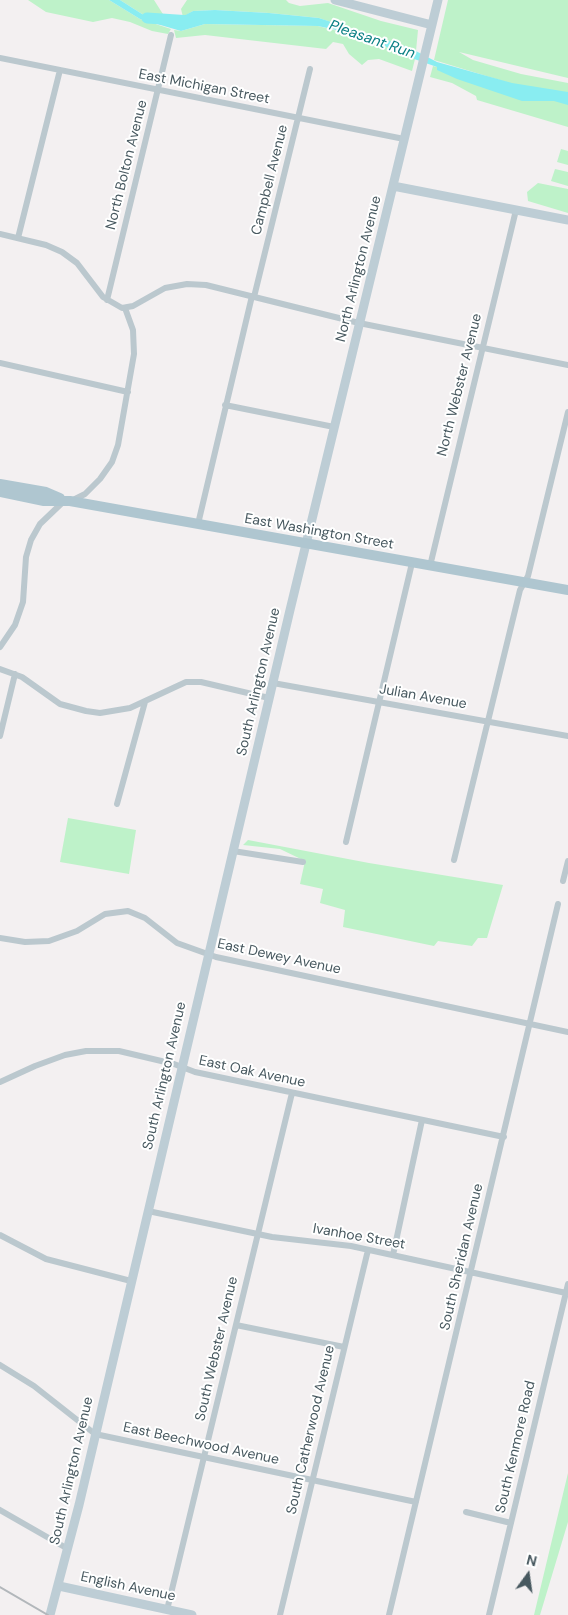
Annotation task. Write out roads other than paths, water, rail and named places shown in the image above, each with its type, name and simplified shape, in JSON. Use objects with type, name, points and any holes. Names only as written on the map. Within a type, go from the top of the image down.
[{"type":"main road","points":[[335,0],[432,25]]},
{"type":"main road","name":"North Arlington Avenue","points":[[306,544],[438,0]]},
{"type":"main road","points":[[393,186],[568,220]]},
{"type":"main road","name":"East Washington Street","points":[[0,484],[46,492],[68,501]]},
{"type":"main road","name":"East Washington Street","points":[[0,492],[44,500],[68,501],[568,590]]},
{"type":"main road","name":"South Arlington Avenue","points":[[50,1615],[68,1549],[306,544]]},
{"type":"main road","name":"English Avenue","points":[[59,1586],[192,1615]]},
{"type":"street","name":"North Bolton Avenue","points":[[107,300],[171,35]]},
{"type":"street","name":"East Michigan Street","points":[[0,58],[404,139]]},
{"type":"street","name":"Campbell Avenue","points":[[198,524],[225,404],[310,69]]},
{"type":"street","points":[[18,238],[60,70]]},
{"type":"street","name":"North Webster Avenue","points":[[430,566],[516,210]]},
{"type":"street","points":[[0,234],[46,245],[67,256],[78,265],[96,290],[116,306],[125,308],[132,306],[160,290],[176,285],[206,285],[359,323],[568,364]]},
{"type":"street","points":[[0,646],[15,625],[23,602],[26,557],[31,540],[42,522],[68,501],[92,488],[109,467],[118,445],[134,346],[131,325],[125,308]]},
{"type":"street","points":[[0,363],[128,392]]},
{"type":"street","points":[[225,404],[334,427]]},
{"type":"street","points":[[454,860],[519,592],[529,574],[568,412]]},
{"type":"street","points":[[346,842],[412,563]]},
{"type":"street","points":[[0,669],[15,674],[50,698],[80,710],[112,712],[145,702],[180,683],[192,682],[269,698]]},
{"type":"street","points":[[0,736],[15,674]]},
{"type":"street","name":"Julian Avenue","points":[[273,683],[568,736]]},
{"type":"street","points":[[117,804],[145,702]]},
{"type":"street","points":[[233,851],[303,862]]},
{"type":"street","points":[[563,881],[568,861]]},
{"type":"street","name":"South Sheridan Avenue","points":[[389,1615],[558,904]]},
{"type":"street","name":"East Dewey Avenue","points":[[0,938],[25,942],[49,941],[72,934],[105,914],[122,910],[142,916],[172,940],[208,955],[568,1032]]},
{"type":"street","name":"East Oak Avenue","points":[[0,1082],[41,1064],[86,1051],[119,1051],[174,1064],[195,1072],[504,1137]]},
{"type":"street","name":"South Webster Avenue","points":[[167,1610],[292,1093]]},
{"type":"street","points":[[392,1255],[422,1120]]},
{"type":"street","name":"Ivanhoe Street","points":[[148,1211],[257,1234],[334,1243],[566,1292]]},
{"type":"street","points":[[0,1235],[46,1259],[131,1281]]},
{"type":"street","name":"South Catherwood Avenue","points":[[280,1615],[368,1250]]},
{"type":"street","name":"South Kenmore Road","points":[[489,1615],[568,1284]]},
{"type":"street","points":[[236,1325],[344,1347]]},
{"type":"street","name":"East Beechwood Avenue","points":[[0,1365],[34,1386],[95,1434],[416,1502]]},
{"type":"street","points":[[0,1510],[68,1549]]},
{"type":"street","points":[[466,1512],[511,1523]]},
{"type":"water","name":"Pleasant Run","points":[[109,0],[120,0],[142,14],[168,22],[193,11],[215,10],[319,18],[408,47],[437,62],[512,83],[568,92],[568,105],[554,101],[522,101],[457,79],[437,70],[437,67],[400,54],[373,40],[341,31],[318,26],[205,24],[181,31],[140,19]]},
{"type":"waterway","name":"Pleasant Run","points":[[147,18],[191,21]]},
{"type":"railway","points":[[0,1587],[48,1615]]}]
